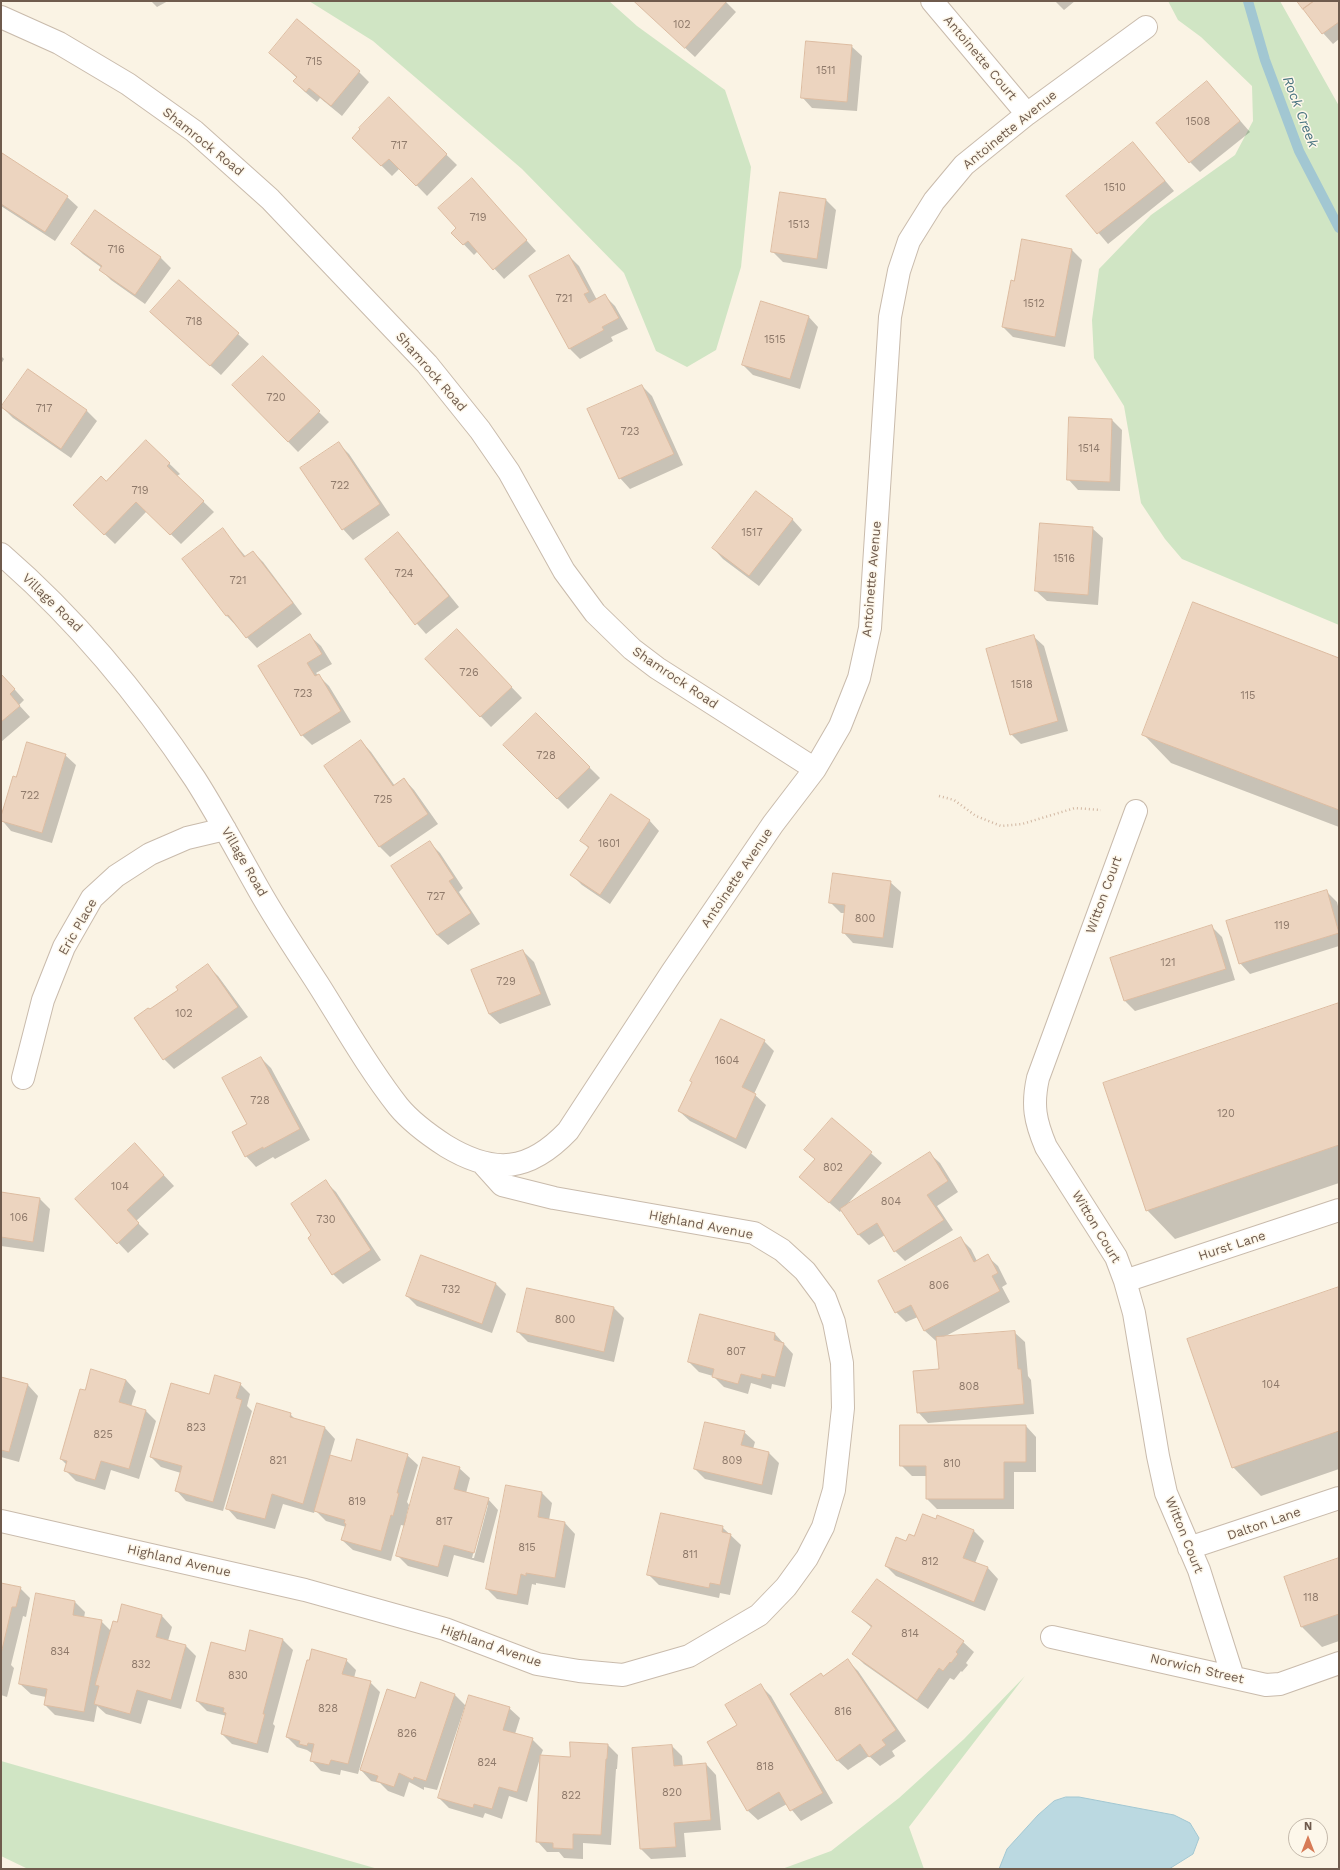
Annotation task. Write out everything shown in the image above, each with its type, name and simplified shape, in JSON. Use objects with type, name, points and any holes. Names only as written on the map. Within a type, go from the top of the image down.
[{"type":"street","name":"Antoinette Court","points":[[932,1],[1027,114]]},
{"type":"street","name":"Shamrock Road","points":[[1,18],[59,43],[128,84],[194,131],[270,199],[427,364],[480,430],[509,472],[564,571],[595,613],[632,649],[657,668],[815,769]]},
{"type":"street","name":"Antoinette Avenue","points":[[484,1165],[511,1165],[531,1160],[554,1147],[568,1131],[672,972],[768,831],[815,769],[840,726],[859,678],[870,628],[890,317],[899,271],[909,241],[934,201],[964,165],[1027,114],[1146,27]]},
{"type":"street","name":"Village Road","points":[[1,554],[83,632],[142,703],[195,779],[264,899],[360,1052],[400,1108],[428,1135],[465,1158],[484,1165]]},
{"type":"street","name":"Witton Court","points":[[1136,811],[1048,1048],[1034,1095],[1034,1111],[1046,1147],[1112,1250],[1126,1281],[1134,1313],[1158,1456],[1166,1493],[1199,1570],[1233,1677]]},
{"type":"street","name":"Eric Place","points":[[23,1078],[43,1000],[64,947],[92,898],[116,876],[150,854],[187,838],[225,829]]},
{"type":"street","name":"Highland Avenue","points":[[1,1521],[305,1590],[445,1629],[537,1664],[579,1671],[623,1675],[689,1656],[759,1615],[786,1587],[807,1558],[823,1527],[834,1490],[843,1408],[842,1363],[834,1322],[825,1298],[805,1271],[782,1250],[754,1233],[554,1198],[502,1185],[484,1165]]},
{"type":"street","name":"Hurst Lane","points":[[1126,1281],[1339,1210]]},
{"type":"street","name":"Dalton Lane","points":[[1189,1548],[1339,1498]]},
{"type":"street","name":"Norwich Street","points":[[1052,1637],[1266,1685],[1280,1684],[1339,1663]]},
{"type":"path","points":[[939,796],[954,800],[976,816],[1001,826],[1022,824],[1075,808],[1101,810]]},
{"type":"green space","points":[[309,1],[609,1],[637,26],[725,90],[751,167],[741,267],[716,350],[687,367],[656,351],[624,273],[522,169],[373,41]]},
{"type":"green space","points":[[1168,1],[1280,1],[1339,106],[1339,625],[1182,559],[1165,539],[1141,503],[1124,406],[1094,358],[1092,320],[1099,269],[1151,215],[1235,155],[1253,121],[1252,86],[1201,37],[1178,20]]},
{"type":"green space","points":[[1025,1676],[909,1827],[924,1869],[782,1869],[831,1851],[899,1798],[964,1739]]},
{"type":"green space","points":[[1,1761],[378,1869],[28,1869],[1,1856]]},
{"type":"water","points":[[1066,1797],[1079,1797],[1174,1815],[1190,1823],[1199,1838],[1193,1854],[1169,1869],[999,1869],[1007,1849],[1038,1815],[1054,1801]]},
{"type":"building","points":[[634,1],[727,1],[685,48]]},
{"type":"building","points":[[1297,1],[1314,1],[1303,9]]},
{"type":"building","points":[[1314,1],[1339,1],[1339,22],[1322,34],[1303,9]]},
{"type":"building","points":[[297,19],[360,71],[331,106],[309,88],[306,92],[293,81],[297,77],[269,53]]},
{"type":"building","points":[[806,41],[852,45],[847,102],[801,98]]},
{"type":"building","points":[[1207,81],[1240,121],[1189,163],[1156,123]]},
{"type":"building","points":[[389,97],[447,154],[416,186],[389,159],[381,166],[352,138],[360,129],[359,128]]},
{"type":"building","points":[[1133,142],[1165,181],[1097,234],[1066,196]]},
{"type":"building","points":[[2,153],[68,196],[45,232],[1,204]]},
{"type":"building","points":[[472,178],[527,240],[493,270],[468,241],[463,245],[451,233],[456,228],[438,208]]},
{"type":"building","points":[[780,192],[826,199],[817,259],[771,252]]},
{"type":"building","points":[[95,210],[161,257],[135,295],[99,270],[102,266],[71,244]]},
{"type":"building","points":[[1022,239],[1072,249],[1055,337],[1002,327],[1011,280],[1014,281]]},
{"type":"building","points":[[569,255],[589,292],[584,294],[589,303],[605,294],[619,318],[602,327],[604,330],[569,349],[529,276]]},
{"type":"building","points":[[179,280],[239,333],[210,366],[150,312]]},
{"type":"building","points":[[761,301],[809,316],[790,379],[742,365]]},
{"type":"building","points":[[263,356],[320,411],[288,442],[232,385]]},
{"type":"building","points":[[28,369],[87,410],[61,449],[1,407]]},
{"type":"building","points":[[642,385],[674,454],[619,479],[587,409]]},
{"type":"building","points":[[1069,417],[1112,419],[1110,482],[1067,480]]},
{"type":"building","points":[[146,440],[170,463],[167,466],[204,501],[170,535],[136,502],[104,535],[73,505],[101,476],[106,481]]},
{"type":"building","points":[[339,442],[380,504],[342,530],[300,468]]},
{"type":"building","points":[[756,491],[793,519],[749,576],[712,548]]},
{"type":"building","points":[[1040,523],[1093,527],[1088,595],[1035,591]]},
{"type":"building","points":[[223,528],[244,557],[253,551],[293,603],[246,638],[228,615],[226,616],[182,559]]},
{"type":"building","points":[[398,532],[449,596],[415,625],[365,559]]},
{"type":"building","points":[[1193,602],[1339,658],[1339,810],[1142,735]]},
{"type":"building","points":[[457,629],[512,687],[480,717],[425,659]]},
{"type":"building","points":[[310,634],[322,654],[307,663],[315,676],[319,674],[341,711],[301,736],[258,666]]},
{"type":"building","points":[[1034,635],[1058,721],[1010,735],[986,649]]},
{"type":"building","points":[[1,674],[15,689],[10,694],[20,706],[1,722]]},
{"type":"building","points":[[536,713],[590,767],[557,799],[503,745]]},
{"type":"building","points":[[361,740],[393,786],[404,778],[428,814],[379,847],[324,766]]},
{"type":"building","points":[[27,742],[66,754],[42,833],[1,821],[1,816],[13,776],[16,777]]},
{"type":"building","points":[[611,794],[650,820],[600,895],[570,875],[589,847],[580,841]]},
{"type":"building","points":[[430,841],[454,878],[449,881],[471,913],[437,935],[391,866]]},
{"type":"building","points":[[833,873],[891,881],[883,938],[842,933],[845,905],[829,903]]},
{"type":"building","points":[[1327,890],[1339,933],[1239,964],[1226,921]]},
{"type":"building","points":[[1212,925],[1226,969],[1124,1001],[1110,958]]},
{"type":"building","points":[[523,950],[541,994],[489,1014],[471,970]]},
{"type":"building","points":[[208,964],[238,1007],[163,1060],[134,1018],[178,990],[176,987]]},
{"type":"building","points":[[1339,1003],[1339,1145],[1146,1211],[1103,1083]]},
{"type":"building","points":[[721,1019],[765,1040],[742,1087],[756,1094],[736,1139],[678,1111],[692,1082],[690,1081]]},
{"type":"building","points":[[261,1057],[300,1129],[245,1157],[232,1132],[247,1124],[222,1078]]},
{"type":"building","points":[[832,1118],[872,1152],[829,1203],[799,1177],[815,1159],[804,1150]]},
{"type":"building","points":[[135,1143],[164,1175],[127,1210],[139,1223],[117,1244],[75,1199]]},
{"type":"building","points":[[930,1152],[948,1181],[927,1195],[944,1220],[894,1252],[877,1223],[858,1235],[840,1209]]},
{"type":"building","points":[[326,1180],[371,1250],[332,1275],[308,1238],[311,1235],[291,1204]]},
{"type":"building","points":[[1,1192],[40,1198],[33,1242],[1,1237]]},
{"type":"building","points":[[961,1237],[974,1262],[988,1254],[998,1273],[992,1276],[1000,1291],[924,1331],[911,1305],[895,1313],[878,1281]]},
{"type":"building","points":[[421,1255],[496,1283],[482,1324],[406,1296]]},
{"type":"building","points":[[1339,1287],[1339,1431],[1232,1468],[1187,1339]]},
{"type":"building","points":[[527,1288],[614,1307],[604,1352],[517,1332]]},
{"type":"building","points":[[700,1314],[775,1333],[774,1340],[784,1343],[775,1377],[762,1374],[761,1379],[741,1374],[738,1384],[712,1377],[714,1369],[688,1362]]},
{"type":"building","points":[[1015,1331],[1018,1369],[1021,1369],[1024,1404],[917,1413],[913,1371],[939,1369],[936,1337]]},
{"type":"building","points":[[91,1369],[126,1380],[119,1402],[146,1410],[129,1469],[101,1461],[95,1480],[64,1471],[67,1461],[60,1459],[80,1389],[85,1390]]},
{"type":"building","points":[[215,1375],[241,1383],[236,1398],[242,1400],[213,1502],[175,1491],[182,1466],[150,1457],[171,1383],[209,1394]]},
{"type":"building","points":[[1,1377],[28,1384],[9,1452],[1,1450]]},
{"type":"building","points":[[257,1403],[291,1413],[290,1417],[325,1427],[303,1504],[272,1494],[265,1519],[226,1509]]},
{"type":"building","points":[[705,1422],[745,1431],[741,1445],[769,1452],[762,1485],[694,1469]]},
{"type":"building","points":[[900,1425],[1026,1425],[1026,1462],[1004,1462],[1004,1499],[926,1499],[926,1466],[900,1466]]},
{"type":"building","points":[[357,1439],[408,1454],[397,1493],[399,1493],[393,1516],[391,1515],[381,1551],[341,1540],[346,1524],[344,1523],[345,1520],[314,1511],[330,1455],[351,1461]]},
{"type":"building","points":[[423,1457],[460,1467],[454,1489],[489,1498],[474,1553],[444,1545],[438,1567],[396,1556]]},
{"type":"building","points":[[506,1485],[542,1492],[538,1517],[565,1522],[555,1578],[526,1573],[526,1576],[521,1574],[517,1595],[486,1589]]},
{"type":"building","points":[[661,1513],[723,1526],[722,1532],[731,1534],[720,1585],[710,1583],[709,1588],[647,1575]]},
{"type":"building","points":[[923,1514],[936,1519],[937,1515],[974,1530],[963,1558],[988,1567],[974,1602],[885,1566],[896,1537],[906,1541],[909,1534],[914,1536]]},
{"type":"building","points":[[1339,1558],[1339,1614],[1301,1627],[1284,1577]]},
{"type":"building","points":[[877,1579],[964,1641],[956,1652],[958,1654],[951,1663],[950,1662],[943,1671],[939,1668],[917,1700],[852,1654],[872,1626],[852,1612]]},
{"type":"building","points":[[1,1583],[21,1587],[16,1607],[12,1607],[1,1654]]},
{"type":"building","points":[[36,1593],[75,1601],[73,1615],[102,1620],[84,1712],[44,1705],[47,1689],[19,1684]]},
{"type":"building","points":[[122,1604],[162,1615],[156,1637],[186,1645],[171,1700],[137,1690],[130,1714],[94,1704],[99,1686],[95,1685],[113,1621],[117,1622]]},
{"type":"building","points":[[250,1630],[283,1639],[263,1714],[265,1714],[257,1744],[221,1734],[226,1713],[223,1712],[224,1708],[196,1701],[211,1642],[245,1651]]},
{"type":"building","points":[[312,1649],[347,1659],[342,1674],[371,1681],[348,1764],[331,1760],[329,1765],[310,1761],[314,1744],[308,1743],[307,1746],[299,1744],[300,1741],[286,1737],[307,1660],[309,1660]]},
{"type":"building","points":[[848,1659],[896,1730],[882,1740],[886,1745],[869,1757],[860,1744],[837,1761],[790,1694],[821,1673],[823,1676]]},
{"type":"building","points":[[421,1682],[455,1694],[426,1781],[414,1777],[413,1780],[399,1773],[394,1787],[376,1781],[378,1776],[360,1770],[387,1689],[415,1698]]},
{"type":"building","points":[[761,1684],[823,1793],[790,1811],[779,1792],[747,1811],[707,1742],[737,1725],[725,1705]]},
{"type":"building","points":[[469,1695],[510,1707],[503,1730],[533,1738],[517,1792],[499,1787],[492,1809],[474,1804],[473,1808],[438,1798]]},
{"type":"building","points":[[570,1742],[608,1744],[601,1835],[573,1834],[573,1849],[553,1848],[553,1843],[536,1842],[540,1755],[570,1757]]},
{"type":"building","points":[[672,1745],[674,1766],[706,1763],[711,1820],[674,1823],[676,1847],[640,1849],[632,1748]]},
{"type":"waterway","name":"Rock Creek","points":[[1248,1],[1265,60],[1299,151],[1339,228]]}]
